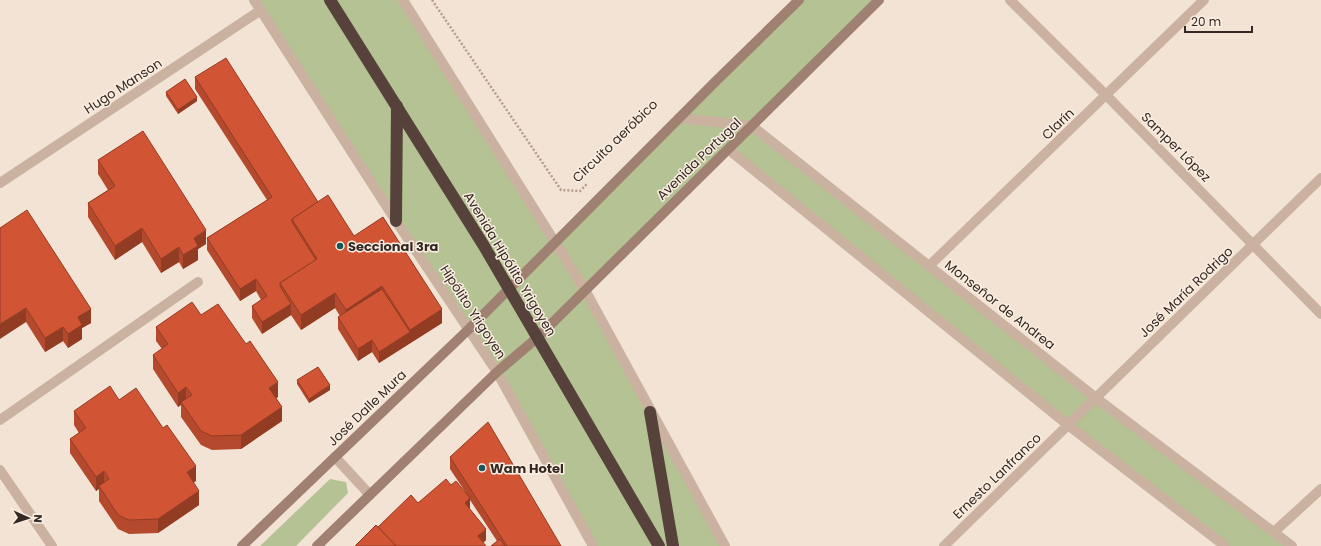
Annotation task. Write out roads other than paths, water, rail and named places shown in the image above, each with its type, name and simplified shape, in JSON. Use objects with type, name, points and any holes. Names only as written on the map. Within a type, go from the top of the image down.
[{"type":"highway","name":"Avenida Hipólito Yrigoyen","points":[[330,0],[510,288],[659,546]]},
{"type":"highway","points":[[396,221],[397,106]]},
{"type":"highway","points":[[650,412],[673,546]]},
{"type":"main road","points":[[510,288],[799,0]]},
{"type":"main road","name":"Avenida Portugal","points":[[538,338],[879,0]]},
{"type":"main road","name":"José Dalle Mura","points":[[242,546],[510,288]]},
{"type":"main road","points":[[317,546],[497,372],[538,338]]},
{"type":"street","name":"Hipólito Yrigoyen","points":[[254,0],[396,221],[470,328],[497,372],[593,546]]},
{"type":"street","points":[[403,0],[585,290],[650,412],[725,546]]},
{"type":"street","name":"Samper López","points":[[1010,0],[1106,95],[1321,314]]},
{"type":"street","name":"Clarín","points":[[929,266],[1204,0]]},
{"type":"street","name":"Hugo Manson","points":[[0,183],[261,10]]},
{"type":"street","points":[[679,118],[752,126]]},
{"type":"street","name":"Monseñor de Andrea","points":[[752,126],[1096,398],[1292,546]]},
{"type":"street","points":[[728,149],[1068,425],[1225,546]]},
{"type":"street","name":"José María Rodrigo","points":[[1068,425],[1321,178]]},
{"type":"street","points":[[0,420],[198,282]]},
{"type":"street","name":"Ernesto Lanfranco","points":[[944,546],[1068,425]]},
{"type":"street","points":[[335,457],[370,495]]},
{"type":"street","points":[[0,470],[52,546]]},
{"type":"street","points":[[1274,532],[1321,489]]},
{"type":"place","name":"Seccional 3ra","points":[[340,246]]},
{"type":"place","name":"Wam Hotel","points":[[482,468]]}]
